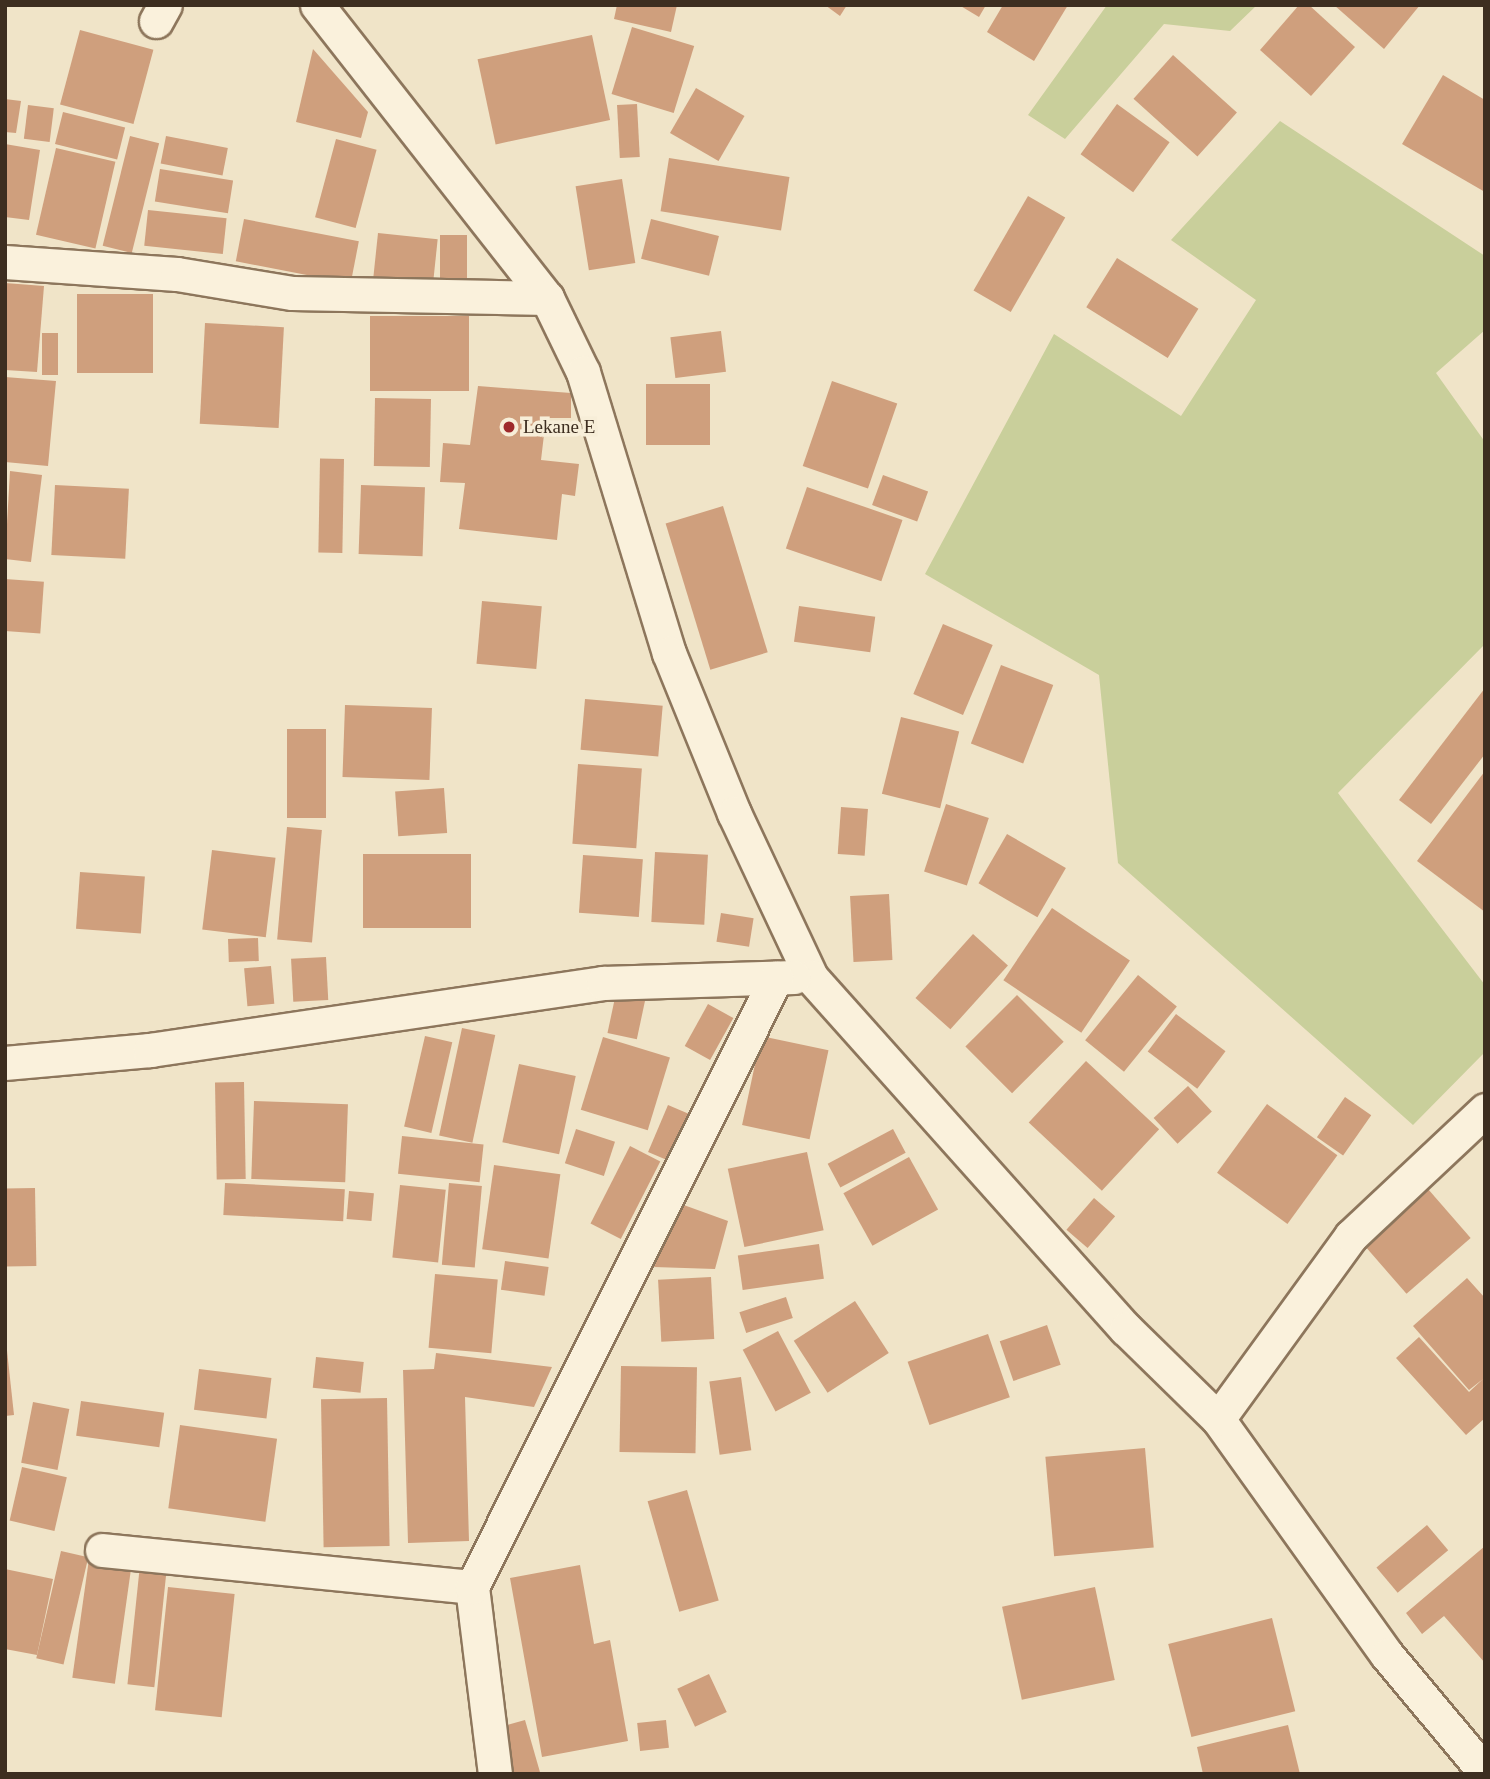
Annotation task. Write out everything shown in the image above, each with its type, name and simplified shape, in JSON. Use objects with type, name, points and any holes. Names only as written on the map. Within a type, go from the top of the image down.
[{"type":"street","points":[[317,5],[547,298],[583,372],[670,653],[734,813],[811,977],[1126,1329],[1218,1419],[1387,1654],[1485,1772]]},
{"type":"street","points":[[5,262],[177,274],[292,293],[547,298]]},
{"type":"street","points":[[5,1063],[150,1050],[603,984],[811,977]]},
{"type":"street","points":[[495,1774],[472,1587],[776,978]]},
{"type":"street","points":[[1218,1419],[1351,1236],[1485,1110]]},
{"type":"street","points":[[102,1550],[472,1587]]},
{"type":"green space","points":[[1107,5],[1257,5],[1230,31],[1164,24],[1065,139],[1028,115]]},
{"type":"green space","points":[[1280,121],[1485,256],[1485,330],[1436,373],[1485,442],[1485,644],[1338,793],[1485,985],[1485,1052],[1413,1125],[1118,863],[1099,675],[925,574],[1054,334],[1181,416],[1256,300],[1171,240]]},
{"type":"building","points":[[617,5],[677,5],[671,32],[614,19]]},
{"type":"building","points":[[825,5],[847,5],[840,16]]},
{"type":"building","points":[[959,5],[986,5],[979,17]]},
{"type":"building","points":[[1003,5],[1068,5],[1034,61],[987,32]]},
{"type":"building","points":[[1299,5],[1309,5],[1355,47],[1311,96],[1260,50]]},
{"type":"building","points":[[1334,5],[1420,5],[1384,49]]},
{"type":"building","points":[[632,27],[694,46],[674,113],[612,94]]},
{"type":"building","points":[[80,30],[153,50],[133,124],[60,104]]},
{"type":"building","points":[[592,35],[610,120],[496,144],[478,59]]},
{"type":"building","points":[[313,49],[368,112],[361,138],[296,122]]},
{"type":"building","points":[[1173,55],[1237,113],[1197,156],[1134,99]]},
{"type":"building","points":[[1443,75],[1485,100],[1485,192],[1402,144]]},
{"type":"building","points":[[696,88],[744,116],[718,161],[670,133]]},
{"type":"building","points":[[5,99],[21,101],[16,133],[5,132]]},
{"type":"building","points":[[637,104],[640,157],[620,158],[617,105]]},
{"type":"building","points":[[1117,104],[1170,142],[1133,192],[1081,154]]},
{"type":"building","points":[[28,105],[54,108],[50,142],[24,139]]},
{"type":"building","points":[[63,112],[125,127],[117,160],[55,144]]},
{"type":"building","points":[[130,136],[159,143],[132,253],[103,246]]},
{"type":"building","points":[[166,136],[228,148],[222,176],[161,163]]},
{"type":"building","points":[[336,139],[377,150],[356,228],[315,217]]},
{"type":"building","points":[[5,144],[40,150],[29,220],[5,217]]},
{"type":"building","points":[[56,148],[115,162],[95,248],[36,235]]},
{"type":"building","points":[[669,158],[789,177],[781,230],[661,211]]},
{"type":"building","points":[[160,169],[233,181],[228,213],[155,202]]},
{"type":"building","points":[[622,179],[635,263],[589,270],[576,186]]},
{"type":"building","points":[[1028,196],[1065,218],[1011,312],[974,290]]},
{"type":"building","points":[[148,210],[227,218],[223,254],[144,246]]},
{"type":"building","points":[[244,219],[359,241],[351,284],[236,261]]},
{"type":"building","points":[[651,219],[719,236],[709,276],[641,259]]},
{"type":"building","points":[[378,233],[438,239],[433,284],[373,278]]},
{"type":"building","points":[[440,235],[467,235],[467,282],[440,282]]},
{"type":"building","points":[[1117,258],[1198,309],[1168,358],[1086,307]]},
{"type":"building","points":[[5,283],[44,286],[37,372],[5,370]]},
{"type":"building","points":[[77,294],[153,294],[153,373],[77,373]]},
{"type":"building","points":[[370,316],[469,316],[469,391],[370,391]]},
{"type":"building","points":[[205,323],[284,327],[279,428],[200,424]]},
{"type":"building","points":[[721,331],[726,372],[675,378],[670,337]]},
{"type":"building","points":[[42,333],[58,333],[58,375],[42,375]]},
{"type":"building","points":[[5,377],[56,381],[48,466],[5,462]]},
{"type":"building","points":[[832,381],[897,403],[868,489],[803,466]]},
{"type":"building","points":[[646,384],[710,384],[710,445],[646,445]]},
{"type":"building","points":[[478,386],[571,393],[571,418],[546,418],[541,460],[579,464],[575,496],[562,494],[557,540],[459,529],[465,483],[440,482],[443,443],[470,445]]},
{"type":"building","points":[[375,398],[431,399],[430,467],[374,466]]},
{"type":"building","points":[[320,459],[344,459],[342,553],[318,553]]},
{"type":"building","points":[[10,471],[42,475],[31,562],[5,559]]},
{"type":"building","points":[[883,475],[928,491],[917,521],[872,505]]},
{"type":"building","points":[[55,485],[129,489],[125,559],[51,555]]},
{"type":"building","points":[[361,485],[425,487],[423,556],[359,554]]},
{"type":"building","points":[[807,487],[902,520],[881,581],[786,548]]},
{"type":"building","points":[[723,506],[768,652],[710,670],[666,524]]},
{"type":"building","points":[[5,579],[44,582],[40,634],[5,631]]},
{"type":"building","points":[[482,601],[542,606],[536,669],[477,664]]},
{"type":"building","points":[[799,606],[875,617],[870,652],[794,642]]},
{"type":"building","points":[[943,624],[993,645],[963,715],[913,694]]},
{"type":"building","points":[[1001,665],[1053,685],[1023,763],[971,743]]},
{"type":"building","points":[[1485,688],[1485,754],[1431,824],[1399,800]]},
{"type":"building","points":[[585,699],[663,706],[658,757],[581,750]]},
{"type":"building","points":[[345,705],[432,708],[429,780],[342,777]]},
{"type":"building","points":[[901,717],[959,732],[940,808],[882,794]]},
{"type":"building","points":[[287,729],[326,729],[326,818],[287,818]]},
{"type":"building","points":[[578,764],[642,768],[636,848],[572,844]]},
{"type":"building","points":[[1485,771],[1485,912],[1417,861]]},
{"type":"building","points":[[444,788],[447,833],[398,836],[395,791]]},
{"type":"building","points":[[946,804],[989,818],[967,885],[924,872]]},
{"type":"building","points":[[841,807],[868,809],[865,856],[838,854]]},
{"type":"building","points":[[287,827],[322,830],[312,943],[277,940]]},
{"type":"building","points":[[1007,834],[1066,868],[1037,917],[978,883]]},
{"type":"building","points":[[212,850],[276,858],[266,937],[202,929]]},
{"type":"building","points":[[655,852],[708,855],[704,925],[651,922]]},
{"type":"building","points":[[363,854],[471,854],[471,928],[363,928]]},
{"type":"building","points":[[583,855],[643,859],[639,917],[579,913]]},
{"type":"building","points":[[80,872],[145,877],[141,933],[76,929]]},
{"type":"building","points":[[889,894],[892,960],[854,962],[850,896]]},
{"type":"building","points":[[1052,908],[1130,961],[1081,1033],[1003,980]]},
{"type":"building","points":[[721,913],[754,918],[749,947],[716,942]]},
{"type":"building","points":[[973,934],[1008,965],[950,1029],[915,998]]},
{"type":"building","points":[[258,938],[259,961],[229,962],[228,939]]},
{"type":"building","points":[[326,957],[328,1000],[293,1002],[291,959]]},
{"type":"building","points":[[271,966],[274,1004],[247,1006],[244,968]]},
{"type":"building","points":[[1138,975],[1177,1006],[1124,1072],[1085,1040]]},
{"type":"building","points":[[616,993],[645,999],[637,1039],[607,1033]]},
{"type":"building","points":[[1017,995],[1064,1042],[1012,1093],[965,1047]]},
{"type":"building","points":[[708,1004],[733,1018],[710,1060],[685,1046]]},
{"type":"building","points":[[1176,1014],[1226,1051],[1197,1089],[1148,1052]]},
{"type":"building","points":[[462,1028],[495,1035],[472,1143],[439,1136]]},
{"type":"building","points":[[425,1036],[452,1042],[431,1133],[404,1127]]},
{"type":"building","points":[[761,1036],[828,1050],[810,1139],[742,1125]]},
{"type":"building","points":[[603,1037],[670,1057],[648,1130],[581,1110]]},
{"type":"building","points":[[1086,1061],[1159,1129],[1102,1191],[1029,1122]]},
{"type":"building","points":[[519,1064],[576,1076],[559,1154],[502,1142]]},
{"type":"building","points":[[244,1082],[246,1179],[217,1179],[215,1083]]},
{"type":"building","points":[[1188,1086],[1212,1112],[1177,1144],[1154,1118]]},
{"type":"building","points":[[1345,1097],[1371,1115],[1343,1155],[1317,1137]]},
{"type":"building","points":[[254,1101],[348,1104],[345,1182],[251,1179]]},
{"type":"building","points":[[1267,1104],[1337,1155],[1287,1224],[1217,1173]]},
{"type":"building","points":[[668,1105],[689,1114],[669,1161],[648,1152]]},
{"type":"building","points":[[576,1129],[615,1142],[604,1176],[565,1163]]},
{"type":"building","points":[[893,1129],[906,1153],[840,1188],[828,1164]]},
{"type":"building","points":[[402,1136],[484,1145],[480,1182],[398,1174]]},
{"type":"building","points":[[630,1146],[660,1161],[621,1239],[591,1224]]},
{"type":"building","points":[[807,1152],[824,1230],[744,1247],[728,1169]]},
{"type":"building","points":[[909,1157],[938,1209],[872,1246],[843,1193]]},
{"type":"building","points":[[494,1165],[560,1174],[549,1258],[482,1249]]},
{"type":"building","points":[[225,1183],[345,1189],[343,1221],[223,1215]]},
{"type":"building","points":[[449,1183],[482,1186],[475,1268],[442,1265]]},
{"type":"building","points":[[400,1185],[446,1190],[438,1262],[392,1258]]},
{"type":"building","points":[[35,1188],[36,1266],[6,1267],[5,1189]]},
{"type":"building","points":[[1428,1189],[1471,1238],[1406,1294],[1364,1245]]},
{"type":"building","points":[[349,1191],[374,1193],[371,1221],[347,1219]]},
{"type":"building","points":[[1094,1198],[1115,1216],[1088,1248],[1066,1230]]},
{"type":"building","points":[[681,1204],[728,1221],[715,1269],[654,1267]]},
{"type":"building","points":[[819,1244],[824,1279],[743,1290],[738,1255]]},
{"type":"building","points":[[505,1261],[549,1267],[545,1296],[501,1290]]},
{"type":"building","points":[[435,1274],[498,1279],[491,1353],[429,1348]]},
{"type":"building","points":[[711,1277],[714,1339],[661,1342],[658,1280]]},
{"type":"building","points":[[1467,1278],[1485,1298],[1485,1418],[1466,1435],[1396,1358],[1419,1337],[1469,1392],[1483,1379],[1469,1390],[1413,1326]]},
{"type":"building","points":[[786,1297],[793,1318],[746,1333],[739,1312]]},
{"type":"building","points":[[855,1301],[889,1353],[828,1393],[794,1341]]},
{"type":"building","points":[[1047,1325],[1061,1365],[1013,1381],[1000,1341]]},
{"type":"building","points":[[778,1331],[811,1393],[776,1412],[743,1350]]},
{"type":"building","points":[[5,1332],[14,1415],[5,1416]]},
{"type":"building","points":[[988,1334],[1010,1397],[929,1425],[908,1362]]},
{"type":"building","points":[[436,1353],[552,1367],[534,1407],[465,1397],[469,1541],[408,1543],[403,1370],[434,1369]]},
{"type":"building","points":[[316,1357],[364,1362],[360,1393],[313,1388]]},
{"type":"building","points":[[621,1366],[697,1367],[695,1453],[619,1452]]},
{"type":"building","points":[[199,1369],[271,1378],[266,1419],[194,1410]]},
{"type":"building","points":[[741,1377],[751,1450],[720,1455],[709,1381]]},
{"type":"building","points":[[387,1398],[390,1546],[324,1547],[321,1399]]},
{"type":"building","points":[[81,1401],[164,1413],[159,1447],[76,1436]]},
{"type":"building","points":[[33,1402],[69,1409],[57,1470],[21,1463]]},
{"type":"building","points":[[180,1425],[277,1439],[265,1522],[168,1508]]},
{"type":"building","points":[[1145,1448],[1154,1548],[1054,1556],[1045,1457]]},
{"type":"building","points":[[22,1467],[67,1477],[54,1531],[10,1521]]},
{"type":"building","points":[[687,1490],[719,1601],[679,1612],[648,1501]]},
{"type":"building","points":[[1427,1525],[1448,1550],[1398,1593],[1376,1567]]},
{"type":"building","points":[[1485,1546],[1485,1663],[1444,1616],[1422,1634],[1406,1613]]},
{"type":"building","points":[[61,1551],[88,1557],[64,1664],[36,1658]]},
{"type":"building","points":[[89,1559],[132,1565],[115,1684],[72,1678]]},
{"type":"building","points":[[140,1565],[167,1568],[154,1687],[127,1684]]},
{"type":"building","points":[[580,1565],[594,1644],[610,1640],[628,1741],[542,1757],[510,1578]]},
{"type":"building","points":[[5,1569],[53,1579],[37,1655],[5,1649]]},
{"type":"building","points":[[168,1587],[235,1594],[222,1717],[155,1710]]},
{"type":"building","points":[[1095,1587],[1115,1680],[1022,1700],[1002,1607]]},
{"type":"building","points":[[1272,1618],[1295,1711],[1191,1737],[1168,1644]]},
{"type":"building","points":[[709,1674],[727,1712],[695,1727],[677,1689]]},
{"type":"building","points":[[525,1720],[540,1773],[512,1774],[499,1727]]},
{"type":"building","points":[[666,1720],[669,1748],[640,1751],[637,1723]]},
{"type":"building","points":[[1288,1725],[1300,1774],[1203,1774],[1197,1747]]},
{"type":"place","name":"Lekane E","points":[[509,427]]}]
